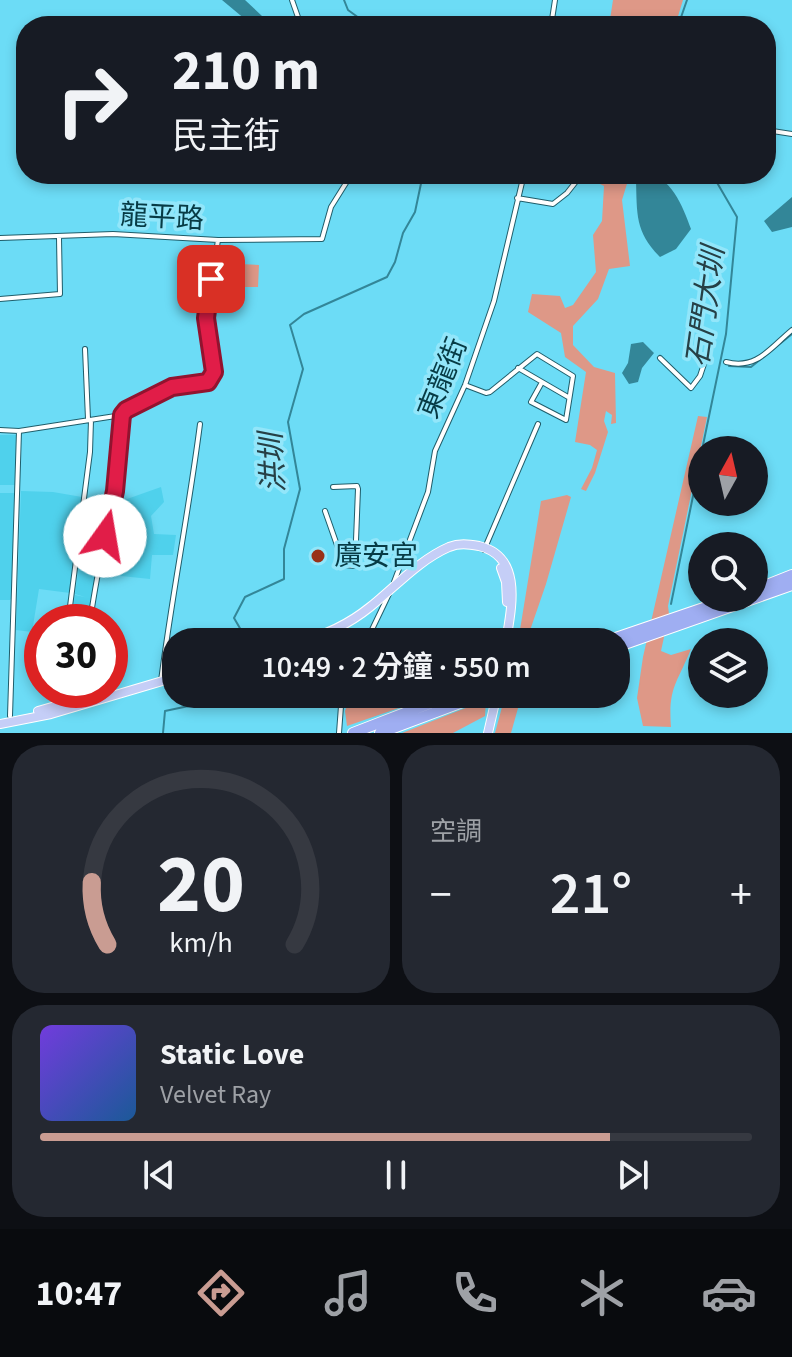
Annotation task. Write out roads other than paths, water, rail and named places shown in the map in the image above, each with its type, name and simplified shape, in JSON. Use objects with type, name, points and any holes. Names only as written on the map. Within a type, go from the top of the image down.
[{"type":"highway","points":[[768,584],[792,575]]},
{"type":"highway","points":[[630,635],[792,585]]},
{"type":"highway","points":[[630,641],[699,612]]},
{"type":"highway","points":[[353,733],[418,708]]},
{"type":"highway","points":[[380,733],[447,708]]},
{"type":"main road","points":[[335,628],[451,550],[465,548],[484,550],[495,558],[503,573],[509,610],[506,628]]},
{"type":"main road","points":[[343,628],[390,593]]},
{"type":"main road","points":[[128,688],[161,679]]},
{"type":"main road","points":[[3,720],[59,708]]},
{"type":"main road","points":[[486,733],[492,708]]},
{"type":"street","name":"龍平路","points":[[0,238],[113,234],[218,240],[322,239],[331,207],[345,184]]},
{"type":"street","name":"東龍街","points":[[373,628],[390,593],[428,492],[435,451],[465,385],[494,301],[521,184]]},
{"type":"street","points":[[517,198],[553,204],[574,184]]},
{"type":"street","points":[[0,299],[60,294],[59,238]]},
{"type":"street","points":[[92,604],[115,491],[122,415],[126,410],[172,387],[212,379],[214,372],[206,318],[218,240]]},
{"type":"street","points":[[726,362],[738,365],[756,361],[792,330]]},
{"type":"street","points":[[70,604],[90,452],[85,349]]},
{"type":"street","points":[[465,385],[490,392],[537,354],[573,376],[566,420],[531,402],[541,384]]},
{"type":"street","points":[[660,358],[691,388],[700,376],[707,355]]},
{"type":"street","points":[[518,368],[569,398]]},
{"type":"street","points":[[0,430],[19,431],[122,415]]},
{"type":"street","points":[[161,679],[200,424]]},
{"type":"street","points":[[484,550],[538,424]]},
{"type":"street","points":[[3,720],[19,431]]},
{"type":"street","points":[[325,511],[344,565],[355,566],[358,489],[357,486],[333,487]]},
{"type":"street","points":[[339,733],[341,708]]},
{"type":"waterway","name":"洪圳","points":[[344,0],[348,10],[356,16]]},
{"type":"waterway","name":"石門大圳","points":[[681,16],[687,0]]},
{"type":"waterway","name":"洪圳","points":[[240,628],[234,618],[245,597],[284,579],[284,549],[300,489],[288,422],[303,369],[290,325],[304,314],[387,277],[403,233],[415,212],[421,184]]},
{"type":"waterway","name":"石門大圳","points":[[705,436],[726,334],[737,217],[718,184]]},
{"type":"waterway","points":[[729,366],[751,367],[792,334]]},
{"type":"waterway","name":"石門大圳","points":[[671,604],[689,516]]},
{"type":"waterway","name":"洪圳","points":[[163,733],[165,711],[179,708]]},
{"type":"place","name":"廣安宮","points":[[318,556]]}]
